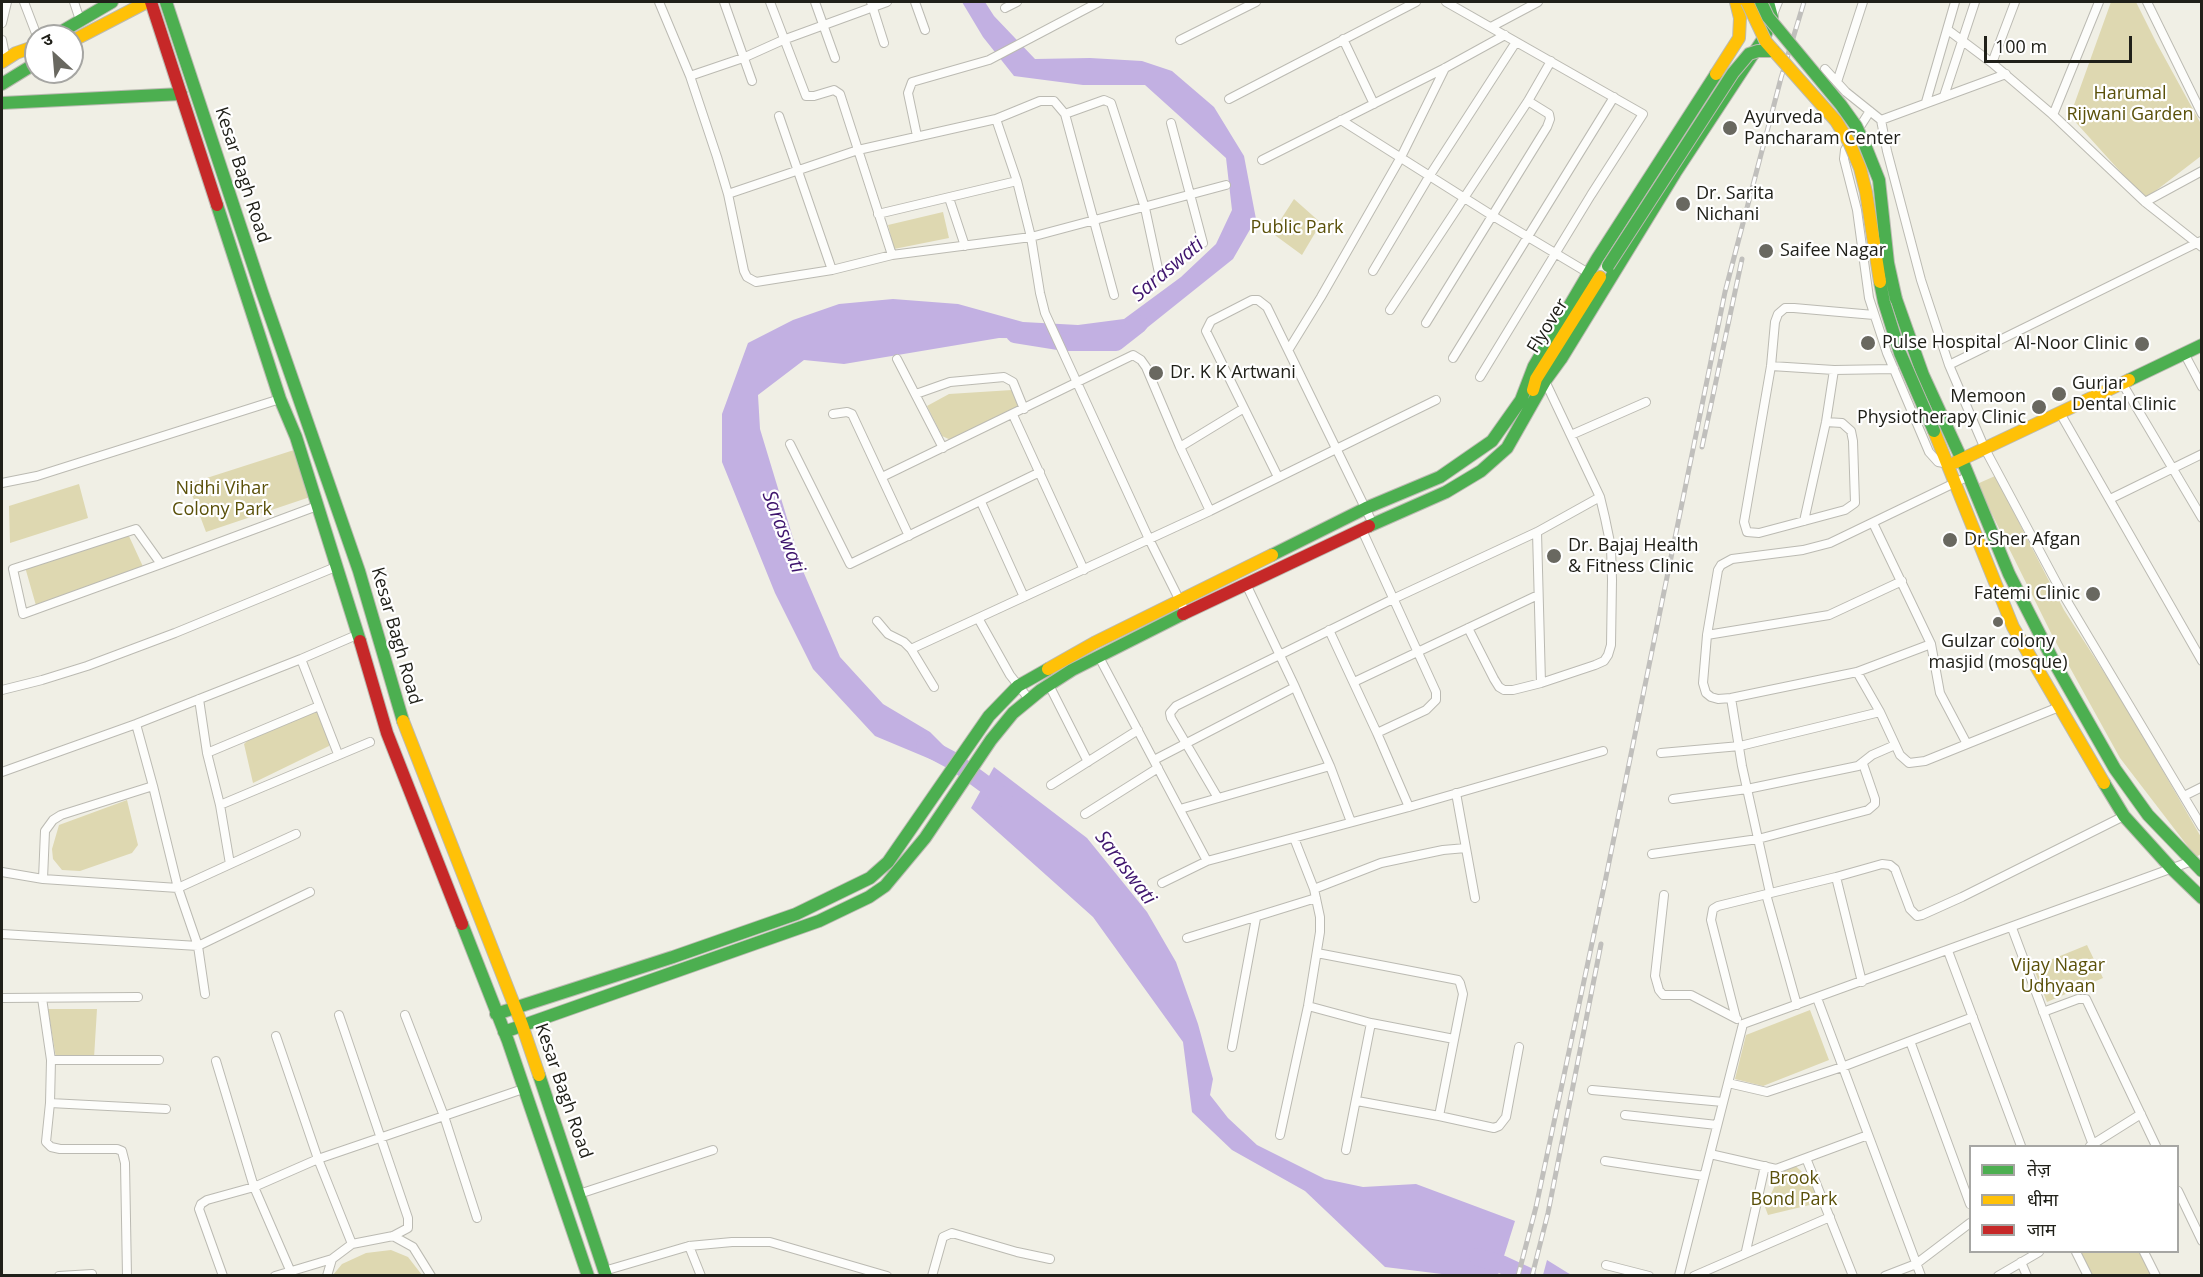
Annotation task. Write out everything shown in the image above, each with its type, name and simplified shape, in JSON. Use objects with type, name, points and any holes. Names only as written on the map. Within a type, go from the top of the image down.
[{"type":"main road","points":[[74,24],[112,2]]},
{"type":"main road","points":[[84,36],[147,2]]},
{"type":"main road","name":"Kesar Bagh Road","points":[[152,2],[246,296],[280,399],[296,437],[338,566],[387,733],[526,1088],[588,1275]]},
{"type":"main road","name":"Kesar Bagh Road","points":[[166,2],[262,292],[359,571],[404,726],[522,1025],[605,1273]]},
{"type":"main road","points":[[504,1032],[819,921],[869,897],[885,886],[925,837],[991,740],[1013,713],[1049,685],[1186,613],[1446,492],[1481,471],[1507,448],[1523,409],[1525,393],[1534,366],[1738,38],[1740,18],[1736,2]]},
{"type":"main road","points":[[1747,2],[1766,42],[1836,121],[1849,142],[1860,168],[1871,216],[1872,238],[1884,302],[1900,353],[1949,464],[2013,627],[2124,816],[2172,869],[2199,890]]},
{"type":"main road","points":[[1761,2],[1768,18],[1857,126],[1879,180],[1888,263],[1896,299],[1910,342],[2009,574],[2087,723],[2115,769],[2148,815],[2202,871]]},
{"type":"main road","points":[[496,1014],[673,957],[796,914],[870,878],[888,862],[977,733],[1004,699],[1018,686],[1094,643],[1366,508],[1440,477],[1492,441],[1523,409],[1561,359],[1669,183],[1765,36],[1772,17],[1768,2]]},
{"type":"main road","points":[[4,61],[24,50]]},
{"type":"main road","name":"Flyover","points":[[1523,409],[1536,379],[1733,73],[1749,54],[1758,51],[1774,51]]},
{"type":"main road","points":[[2,84],[24,70]]},
{"type":"main road","points":[[2,103],[181,94]]},
{"type":"main road","points":[[1949,464],[1962,460],[2202,345]]},
{"type":"street","points":[[2,23],[7,2]]},
{"type":"street","points":[[24,2],[32,24]]},
{"type":"street","points":[[74,2],[80,20]]},
{"type":"street","points":[[659,2],[690,76],[728,194],[740,261],[747,277],[756,282],[832,270],[892,255],[1031,237],[1226,185]]},
{"type":"street","points":[[724,2],[752,81]]},
{"type":"street","points":[[770,2],[806,96],[834,90],[840,94],[892,255]]},
{"type":"street","points":[[815,2],[835,58]]},
{"type":"street","points":[[690,76],[743,58],[871,4],[887,2]]},
{"type":"street","points":[[915,2],[925,30]]},
{"type":"street","points":[[1005,8],[1017,2]]},
{"type":"street","points":[[917,136],[908,93],[912,82],[989,60],[1099,2]]},
{"type":"street","points":[[1180,40],[1256,2]]},
{"type":"street","points":[[1229,99],[1416,2]]},
{"type":"street","points":[[1446,2],[1643,114],[1479,377]]},
{"type":"street","points":[[1491,27],[1538,2]]},
{"type":"street","points":[[1772,17],[1778,2]]},
{"type":"street","points":[[1837,82],[1863,2]]},
{"type":"street","points":[[1926,102],[1955,2]]},
{"type":"street","points":[[1944,96],[1975,2]]},
{"type":"street","points":[[1992,63],[2015,2]]},
{"type":"street","points":[[2053,115],[2099,2]]},
{"type":"street","points":[[2147,2],[2202,114]]},
{"type":"street","points":[[871,4],[884,43]]},
{"type":"street","points":[[1948,30],[2006,74],[2145,202],[2200,244],[1949,365]]},
{"type":"street","points":[[1262,160],[1445,68],[1505,35]]},
{"type":"street","points":[[1343,39],[1374,104]]},
{"type":"street","points":[[2,40],[4,61]]},
{"type":"street","points":[[1373,270],[1430,175],[1516,42]]},
{"type":"street","points":[[1390,310],[1528,101],[1551,62]]},
{"type":"street","points":[[1289,349],[1401,157],[1445,68]]},
{"type":"street","points":[[1825,69],[1881,120],[1921,280],[1949,365],[1985,449],[2061,591],[2202,827]]},
{"type":"street","points":[[1881,120],[2006,74]]},
{"type":"street","points":[[1453,358],[1614,97]]},
{"type":"street","points":[[1065,114],[1104,100],[1111,103],[1145,208],[1159,273]]},
{"type":"street","points":[[728,194],[858,150],[996,119],[1040,101],[1054,101],[1065,114],[1092,221],[1114,295]]},
{"type":"street","points":[[1426,323],[1550,119],[1546,111],[1528,101]]},
{"type":"street","points":[[1870,111],[1845,150],[1844,159],[1857,210],[1866,282],[1874,315],[1894,369],[1929,452],[1938,462],[1949,464]]},
{"type":"street","points":[[779,116],[832,270]]},
{"type":"street","points":[[996,119],[1017,181],[1031,237],[1045,313],[1149,539],[1186,613]]},
{"type":"street","points":[[1341,120],[1590,274]]},
{"type":"street","points":[[1171,123],[1203,243]]},
{"type":"street","points":[[2145,202],[2202,171]]},
{"type":"street","points":[[879,214],[1017,181]]},
{"type":"street","points":[[949,198],[965,246]]},
{"type":"street","points":[[246,296],[262,292]]},
{"type":"street","points":[[1278,477],[1206,330],[1208,324],[1252,300],[1258,300],[1267,307],[1366,508],[1368,527],[1393,599],[1436,692],[1436,700],[1426,710],[1377,733]]},
{"type":"street","points":[[1826,422],[1842,423],[1851,431],[1855,503],[1845,510],[1759,532],[1747,532],[1744,528],[1778,314],[1785,308],[1874,315]]},
{"type":"street","points":[[2184,353],[2202,387]]},
{"type":"street","points":[[882,477],[1133,355],[1146,366],[1210,511]]},
{"type":"street","points":[[897,359],[943,448]]},
{"type":"street","points":[[1771,366],[1834,370],[1894,369]]},
{"type":"street","points":[[1804,521],[1826,422],[1834,370]]},
{"type":"street","points":[[916,394],[950,382],[1004,377],[1012,382],[1024,409]]},
{"type":"street","points":[[1468,628],[1499,687],[1504,690],[1541,683],[1595,665],[1604,661],[1611,645],[1611,547],[1600,497],[1545,381]]},
{"type":"street","points":[[2122,383],[2202,518]]},
{"type":"street","points":[[2,483],[37,476],[280,399]]},
{"type":"street","points":[[911,649],[1210,511],[1436,400]]},
{"type":"street","points":[[1571,435],[1646,402]]},
{"type":"street","points":[[1180,447],[1244,408]]},
{"type":"street","points":[[833,414],[847,412],[852,414],[909,536]]},
{"type":"street","points":[[2060,413],[2202,662]]},
{"type":"street","points":[[1013,415],[1084,570]]},
{"type":"street","points":[[790,444],[850,564],[1040,472]]},
{"type":"street","points":[[2110,500],[2202,454]]},
{"type":"street","points":[[1931,644],[1857,672],[1731,698],[1718,699],[1706,693],[1703,683],[1707,635],[1718,570],[1721,565],[1732,559],[1816,547],[1873,523],[1969,476]]},
{"type":"street","points":[[1218,798],[1170,713],[1176,706],[1393,599],[1537,532],[1600,497]]},
{"type":"street","points":[[981,502],[1024,597]]},
{"type":"street","points":[[161,564],[136,529],[13,569],[23,614],[161,564],[317,506]]},
{"type":"street","points":[[1873,523],[1931,644],[1940,693],[1967,744]]},
{"type":"street","points":[[1537,532],[1541,683]]},
{"type":"street","points":[[2,690],[98,662],[338,566]]},
{"type":"street","points":[[1707,635],[1829,615],[1902,581]]},
{"type":"street","points":[[1246,584],[1330,766],[1351,822]]},
{"type":"street","points":[[1354,682],[1538,595]]},
{"type":"street","points":[[978,618],[1018,686],[1029,699]]},
{"type":"street","points":[[877,621],[888,634],[904,642],[911,649],[934,687]]},
{"type":"street","points":[[1329,630],[1409,807]]},
{"type":"street","points":[[2,772],[136,724],[359,634]]},
{"type":"street","points":[[1099,657],[1207,861]]},
{"type":"street","points":[[301,659],[338,754]]},
{"type":"street","points":[[1857,672],[1880,712],[1895,745],[1904,760],[1910,763],[1925,761],[2059,707]]},
{"type":"street","points":[[1049,685],[1088,762]]},
{"type":"street","points":[[1085,814],[1186,744],[1295,687]]},
{"type":"street","points":[[1731,698],[1768,894],[1797,1005]]},
{"type":"street","points":[[199,699],[207,753],[220,805],[230,864]]},
{"type":"street","points":[[207,753],[319,706]]},
{"type":"street","points":[[1661,753],[1740,746],[1880,712]]},
{"type":"street","points":[[136,724],[177,888],[198,946],[205,994]]},
{"type":"street","points":[[1051,785],[1138,730]]},
{"type":"street","points":[[220,805],[370,742]]},
{"type":"street","points":[[1672,799],[1747,789],[1858,766],[1872,755],[1895,745]]},
{"type":"street","points":[[1162,883],[1207,861],[1409,807],[1603,751]]},
{"type":"street","points":[[1652,854],[1758,839],[1872,808],[1875,799],[1863,764]]},
{"type":"street","points":[[1180,809],[1330,766]]},
{"type":"street","points":[[43,879],[45,831],[53,820],[61,815],[153,786]]},
{"type":"street","points":[[2184,796],[2202,787]]},
{"type":"street","points":[[1456,793],[1475,898]]},
{"type":"street","points":[[1679,1275],[1728,1083],[1739,1021],[1711,920],[1711,914],[1718,906],[1836,878],[1882,864],[1890,865],[1898,873],[1910,909],[1917,916],[1922,915],[2124,816]]},
{"type":"street","points":[[2,872],[43,879],[177,888],[296,834]]},
{"type":"street","points":[[1280,1135],[1308,1006],[1317,953],[1320,917],[1314,889],[1293,838]]},
{"type":"street","points":[[1314,889],[1381,863],[1443,850],[1466,848]]},
{"type":"street","points":[[1664,895],[1655,976],[1659,990],[1662,995],[1691,995],[1739,1021],[1797,1005],[2192,861]]},
{"type":"street","points":[[1836,878],[1862,982]]},
{"type":"street","points":[[2,934],[198,946],[310,892]]},
{"type":"street","points":[[1187,938],[1316,898]]},
{"type":"street","points":[[1232,1047],[1256,918]]},
{"type":"street","points":[[2012,928],[2092,1145]]},
{"type":"street","points":[[1948,951],[2021,1145]]},
{"type":"street","points":[[1317,953],[1458,980],[1463,988],[1463,994],[1439,1116]]},
{"type":"street","points":[[2,998],[138,997]]},
{"type":"street","points":[[42,998],[51,1060],[46,1142],[51,1147],[60,1149],[117,1149],[122,1151],[127,1275]]},
{"type":"street","points":[[1816,998],[1921,1275]]},
{"type":"street","points":[[2043,1012],[2078,999],[2086,999],[2156,1145]]},
{"type":"street","points":[[1308,1006],[1371,1023],[1454,1039]]},
{"type":"street","points":[[275,1275],[332,1259],[352,1244],[393,1236],[408,1228],[408,1218],[339,1015]]},
{"type":"street","points":[[405,1015],[444,1116],[477,1218]]},
{"type":"street","points":[[1728,1083],[1767,1092],[1842,1067],[1973,1017]]},
{"type":"street","points":[[1346,1150],[1371,1023]]},
{"type":"street","points":[[276,1036],[318,1159],[352,1244]]},
{"type":"street","points":[[1910,1041],[1969,1199]]},
{"type":"street","points":[[1357,1101],[1494,1128],[1504,1123],[1519,1047]]},
{"type":"street","points":[[51,1060],[159,1060]]},
{"type":"street","points":[[216,1061],[254,1187],[290,1270]]},
{"type":"street","points":[[223,1275],[199,1209],[201,1204],[207,1200],[254,1187],[318,1159],[526,1088]]},
{"type":"street","points":[[1592,1090],[1723,1102]]},
{"type":"street","points":[[50,1103],[166,1109]]},
{"type":"street","points":[[2094,1145],[2141,1114]]},
{"type":"street","points":[[1625,1115],[1717,1125]]},
{"type":"street","points":[[1710,1154],[1776,1169],[1868,1135]]},
{"type":"street","points":[[579,1194],[712,1150]]},
{"type":"street","points":[[1806,1158],[1854,1275]]},
{"type":"street","points":[[1605,1161],[1704,1176]]},
{"type":"street","points":[[1746,1251],[1765,1166]]},
{"type":"street","points":[[2179,1193],[2202,1241]]},
{"type":"street","points":[[1694,1275],[1830,1217]]},
{"type":"street","points":[[1885,1275],[1916,1264],[1969,1224]]},
{"type":"street","points":[[932,1275],[942,1237],[952,1233],[1050,1259]]},
{"type":"street","points":[[393,1236],[413,1247],[431,1275]]},
{"type":"street","points":[[605,1273],[689,1246],[732,1242],[770,1242],[887,1275]]},
{"type":"street","points":[[689,1246],[701,1275]]},
{"type":"street","points":[[1998,1275],[2036,1253]]},
{"type":"street","points":[[2077,1253],[2088,1275]]},
{"type":"street","points":[[2145,1253],[2156,1275]]},
{"type":"street","points":[[327,1275],[332,1259]]},
{"type":"street","points":[[2021,1262],[2026,1275]]},
{"type":"street","points":[[1606,1265],[1649,1275]]},
{"type":"street","points":[[59,1275],[92,1274]]},
{"type":"green space","name":"Harumal Rijwani Garden","points":[[2111,2],[2136,2],[2201,124],[2201,156],[2145,199],[2070,116]]},
{"type":"green space","name":"Public Park","points":[[1294,199],[1321,223],[1302,255],[1272,233]]},
{"type":"green space","points":[[943,212],[949,238],[894,249],[888,225]]},
{"type":"green space","points":[[1012,390],[1019,407],[951,440],[942,436],[927,406],[949,394]]},
{"type":"green space","name":"Nidhi Vihar Colony Park","points":[[294,450],[313,496],[206,532],[188,484]]},
{"type":"green space","points":[[1995,476],[2064,610],[2125,705],[2201,837],[2201,854],[2196,857],[2120,758],[2053,637],[1977,484]]},
{"type":"green space","points":[[79,484],[88,518],[10,543],[9,506]]},
{"type":"green space","points":[[128,534],[145,571],[37,609],[25,567]]},
{"type":"green space","points":[[318,708],[330,741],[329,746],[253,783],[244,744],[253,735]]},
{"type":"green space","points":[[127,800],[138,845],[132,853],[80,871],[62,870],[53,859],[52,849],[59,825]]},
{"type":"green space","name":"Vijay Nagar Udhyaan","points":[[2087,945],[2103,978],[2047,1002],[2033,967]]},
{"type":"green space","points":[[48,1009],[97,1009],[94,1058],[56,1058]]},
{"type":"green space","points":[[1810,1010],[1829,1060],[1763,1086],[1735,1079],[1746,1035]]},
{"type":"green space","name":"Brook Bond Park","points":[[1792,1163],[1809,1178],[1822,1202],[1768,1215],[1765,1207],[1783,1168]]},
{"type":"green space","points":[[391,1250],[408,1257],[422,1275],[333,1275],[342,1264],[366,1253]]},
{"type":"green space","points":[[2078,1253],[2141,1253],[2156,1274],[2093,1275]]},
{"type":"water","points":[[962,2],[985,2],[994,16],[1035,59],[1090,58],[1142,61],[1172,71],[1214,107],[1244,156],[1256,219],[1233,259],[1133,339],[999,338],[844,364],[804,360],[758,395],[760,429],[803,571],[840,657],[883,704],[930,732],[951,753],[942,764],[875,736],[813,669],[775,593],[722,462],[722,414],[748,343],[793,320],[839,304],[893,299],[958,304],[1023,322],[1078,325],[1124,319],[1181,277],[1216,244],[1232,210],[1226,158],[1145,85],[1083,85],[1014,76],[983,37]]},
{"type":"water","points":[[994,767],[1087,838],[1147,912],[1176,962],[1198,1024],[1213,1079],[1210,1095],[1228,1118],[1257,1145],[1325,1179],[1363,1187],[1416,1184],[1515,1221],[1498,1275],[1450,1275],[1385,1267],[1305,1191],[1232,1150],[1192,1112],[1183,1042],[1093,917],[971,808]]},
{"type":"water","points":[[1547,1260],[1568,1273],[1572,1275],[1543,1275]]},
{"type":"waterway","name":"Saraswati","points":[[1015,334],[1065,342],[1116,342],[1139,324]]},
{"type":"waterway","name":"Saraswati","points":[[925,746],[955,762],[1004,798]]},
{"type":"waterway","name":"Saraswati","points":[[1478,1257],[1527,1276]]},
{"type":"railway","points":[[1518,1276],[1536,1207],[1605,882],[1725,292],[1781,78],[1804,2]]},
{"type":"railway","points":[[1702,447],[1742,259]]},
{"type":"railway","points":[[1532,1276],[1548,1213],[1601,944]]},
{"type":"traffic: fast","points":[[74,24],[112,2]]},
{"type":"traffic: fast","points":[[166,2],[262,292],[359,571],[403,721]]},
{"type":"traffic: fast","points":[[1761,2],[1768,17],[1841,105],[1856,126],[1865,145],[1879,180],[1888,263],[1896,299]]},
{"type":"traffic: fast","points":[[1369,526],[1446,492],[1481,471],[1507,448],[1545,381],[1561,359],[1675,173],[1765,36],[1772,17],[1768,2]]},
{"type":"traffic: fast","points":[[1608,266],[1733,73],[1749,54],[1758,51],[1774,51]]},
{"type":"traffic: fast","points":[[2,84],[24,70]]},
{"type":"traffic: fast","points":[[1272,555],[1366,508],[1440,477],[1492,441],[1521,400],[1534,366],[1597,259],[1716,74]]},
{"type":"traffic: fast","points":[[2,103],[181,94]]},
{"type":"traffic: fast","points":[[217,205],[280,399],[296,437],[360,641]]},
{"type":"traffic: fast","points":[[1880,282],[1900,353],[1934,431]]},
{"type":"traffic: fast","points":[[1896,299],[1923,375],[1962,460],[2009,574],[2054,662],[2115,769],[2148,815],[2202,871]]},
{"type":"traffic: fast","points":[[2129,380],[2202,345]]},
{"type":"traffic: fast","points":[[504,1032],[819,921],[869,897],[885,886],[925,838],[991,740],[1013,713],[1041,690],[1072,670],[1183,614]]},
{"type":"traffic: fast","points":[[496,1014],[673,957],[796,914],[870,878],[888,862],[989,716],[1018,686],[1048,669]]},
{"type":"traffic: fast","points":[[2104,783],[2124,816],[2202,898]]},
{"type":"traffic: fast","points":[[462,924],[508,1041],[588,1276]]},
{"type":"traffic: fast","points":[[539,1075],[606,1276]]},
{"type":"traffic: slow","points":[[84,35],[147,2]]},
{"type":"traffic: slow","points":[[1716,74],[1739,38],[1740,18],[1736,2]]},
{"type":"traffic: slow","points":[[1747,2],[1766,42],[1836,121],[1849,142],[1860,168],[1866,192],[1880,282]]},
{"type":"traffic: slow","points":[[2,62],[24,50]]},
{"type":"traffic: slow","points":[[1533,390],[1536,379],[1600,277]]},
{"type":"traffic: slow","points":[[1956,462],[2129,380]]},
{"type":"traffic: slow","points":[[1934,431],[2013,627],[2104,783]]},
{"type":"traffic: slow","points":[[1048,669],[1094,643],[1272,555]]},
{"type":"traffic: slow","points":[[403,721],[522,1025],[539,1075]]},
{"type":"traffic: jam","points":[[151,2],[217,205]]},
{"type":"traffic: jam","points":[[1183,614],[1369,526]]},
{"type":"traffic: jam","points":[[360,641],[387,733],[462,924]]},
{"type":"place","name":"Ayurveda Pancharam Center","points":[[1730,128]]},
{"type":"place","name":"Dr. Sarita Nichani","points":[[1683,204]]},
{"type":"place","name":"Saifee Nagar","points":[[1766,251]]},
{"type":"place","name":"Pulse Hospital","points":[[1868,343]]},
{"type":"place","name":"Al-Noor Clinic","points":[[2142,344]]},
{"type":"place","name":"Dr. K K Artwani","points":[[1156,373]]},
{"type":"place","name":"Gurjar Dental Clinic","points":[[2059,394]]},
{"type":"place","name":"Memoon Physiotherapy Clinic","points":[[2039,407]]},
{"type":"place","name":"Dr.Sher Afgan","points":[[1950,540]]},
{"type":"place","name":"Dr. Bajaj Health & Fitness Clinic","points":[[1554,556]]},
{"type":"place","name":"Fatemi Clinic","points":[[2093,594]]},
{"type":"place","name":"Gulzar colony masjid (mosque)","points":[[1998,622]]}]
